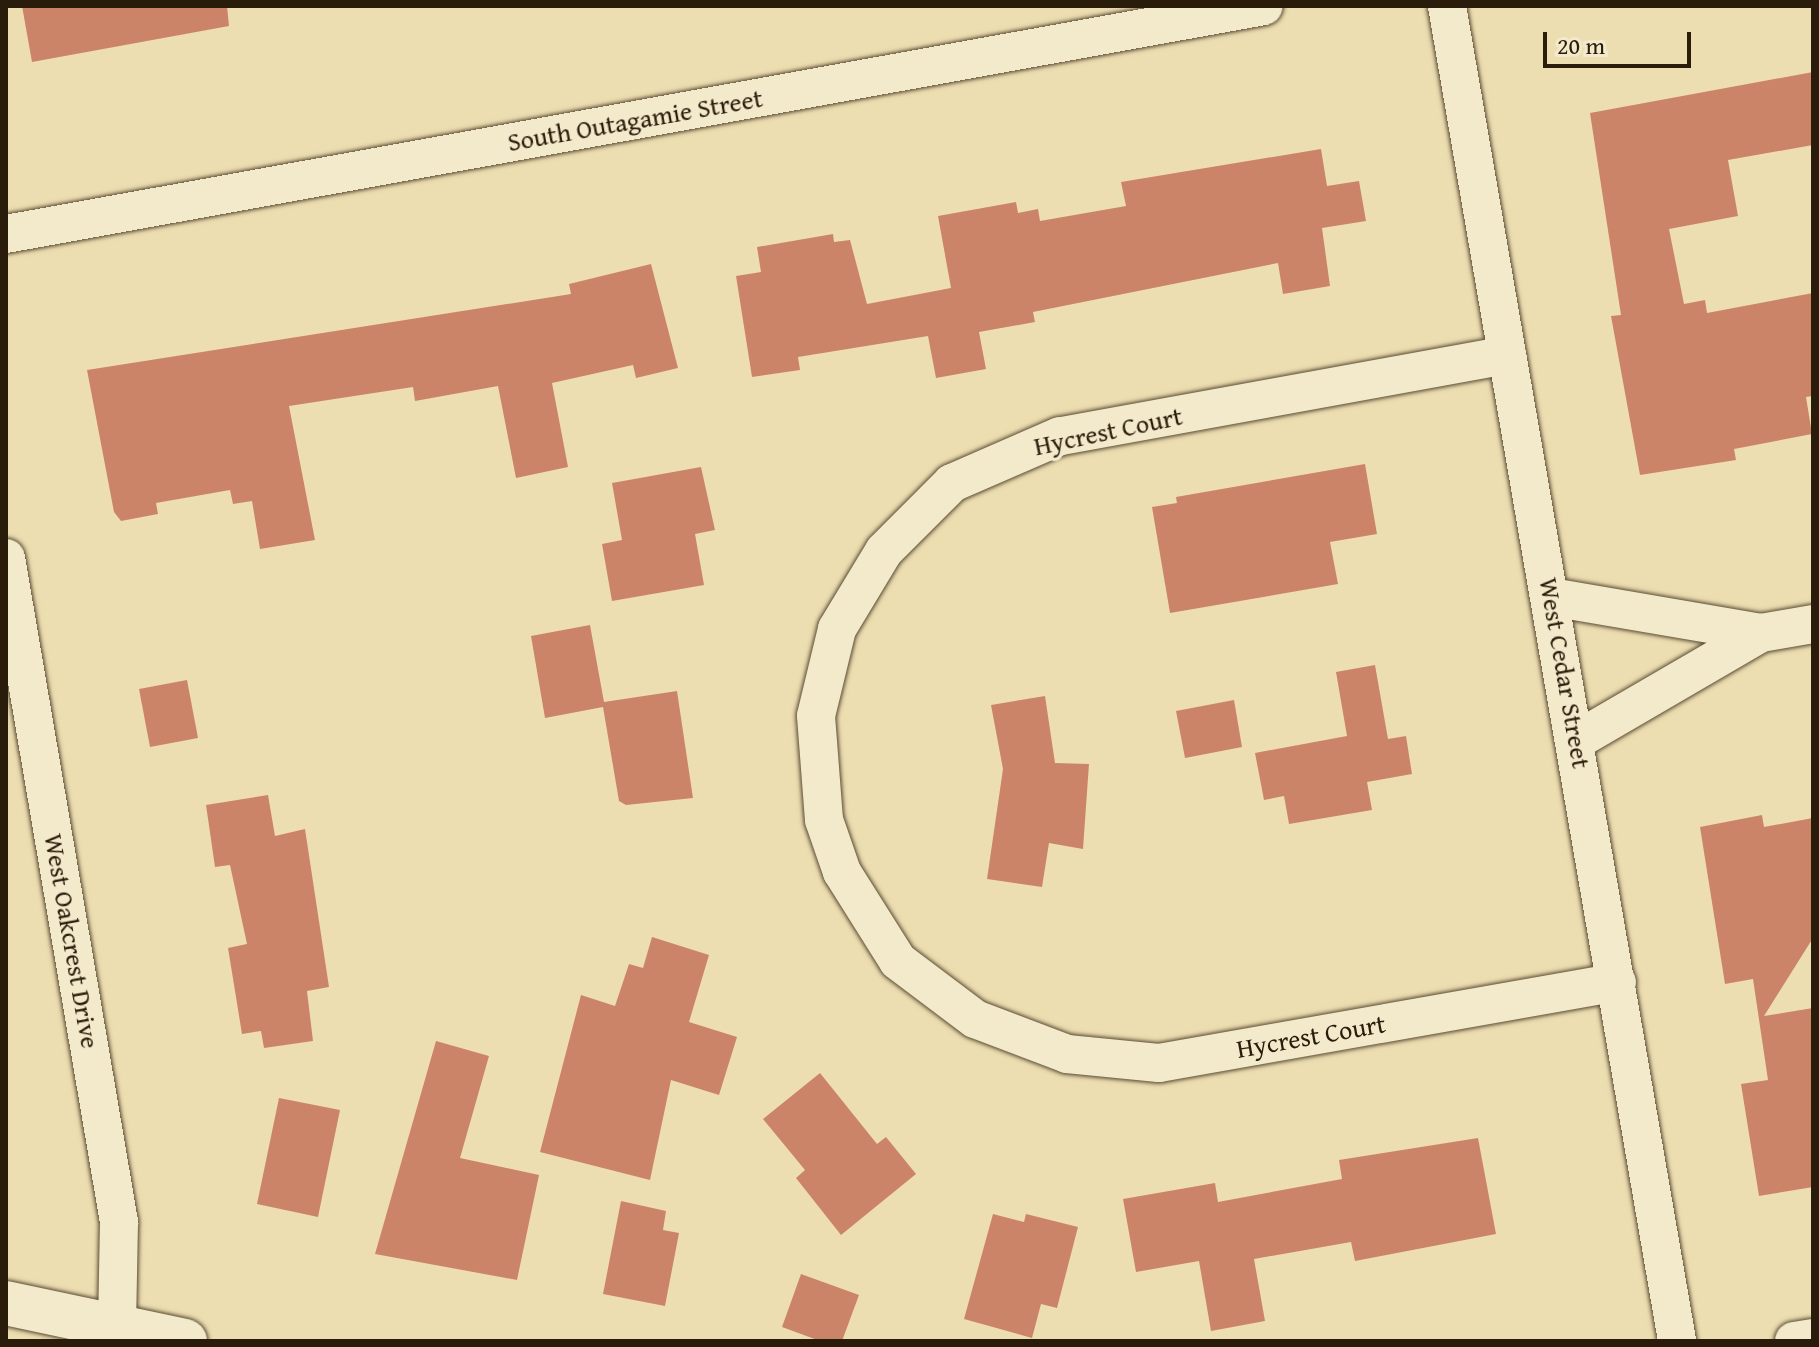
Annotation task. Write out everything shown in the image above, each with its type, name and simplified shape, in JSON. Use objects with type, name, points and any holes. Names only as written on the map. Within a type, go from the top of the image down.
[{"type":"main road","points":[[6,1303],[185,1341]]},
{"type":"street","name":"South Outagamie Street","points":[[6,234],[1264,6]]},
{"type":"street","name":"West Cedar Street","points":[[1447,6],[1577,740],[1677,1341]]},
{"type":"street","name":"Hycrest Court","points":[[1507,355],[1060,436],[952,483],[884,551],[837,629],[823,667],[816,716],[824,820],[842,872],[898,961],[975,1019],[1067,1054],[1159,1063],[1617,982]]},
{"type":"street","name":"West Oakcrest Drive","points":[[6,558],[119,1222],[117,1327]]},
{"type":"street","points":[[1551,597],[1761,633],[1813,624]]},
{"type":"street","points":[[1577,740],[1761,633]]},
{"type":"street","points":[[1794,1341],[1813,1338]]},
{"type":"building","points":[[22,6],[227,6],[229,26],[32,62]]},
{"type":"building","points":[[1813,72],[1813,145],[1728,160],[1738,216],[1669,229],[1684,304],[1705,300],[1707,313],[1813,293],[1813,396],[1806,397],[1812,434],[1734,449],[1736,460],[1640,475],[1611,316],[1621,315],[1590,113]]},
{"type":"building","points":[[1321,149],[1327,186],[1359,181],[1366,221],[1322,228],[1330,286],[1283,294],[1278,263],[1033,312],[1035,322],[979,332],[986,369],[936,378],[928,336],[798,357],[800,370],[752,377],[736,276],[761,272],[757,247],[833,234],[834,242],[850,240],[867,304],[951,288],[938,216],[1016,202],[1018,213],[1038,209],[1040,221],[1126,206],[1121,182]]},
{"type":"building","points":[[651,264],[678,368],[636,378],[633,365],[552,383],[568,467],[516,478],[498,386],[415,401],[413,387],[289,406],[315,540],[260,549],[252,501],[233,504],[230,490],[156,503],[158,514],[121,521],[114,512],[87,370],[571,294],[569,284]]},
{"type":"building","points":[[1365,464],[1377,534],[1330,542],[1338,584],[1170,613],[1152,507],[1177,503],[1176,497]]},
{"type":"building","points":[[701,467],[715,530],[695,534],[704,585],[612,601],[602,544],[622,540],[612,483]]},
{"type":"building","points":[[590,625],[604,702],[677,691],[693,798],[626,805],[619,801],[603,707],[545,718],[531,636]]},
{"type":"building","points":[[1375,665],[1388,739],[1406,736],[1412,774],[1367,782],[1372,810],[1289,824],[1284,796],[1264,800],[1255,753],[1347,736],[1336,672]]},
{"type":"building","points":[[187,680],[198,738],[150,747],[139,689]]},
{"type":"building","points":[[1045,696],[1055,763],[1089,764],[1083,849],[1049,843],[1042,887],[987,879],[1003,769],[991,705]]},
{"type":"building","points":[[1234,700],[1242,747],[1185,758],[1176,711]]},
{"type":"building","points":[[268,795],[275,836],[305,829],[329,987],[307,991],[313,1041],[264,1048],[261,1031],[242,1034],[228,948],[247,944],[230,865],[215,867],[206,805]]},
{"type":"building","points":[[1762,815],[1764,827],[1813,818],[1813,938],[1764,1016],[1813,1008],[1813,1187],[1759,1196],[1741,1084],[1768,1080],[1753,979],[1725,984],[1700,827]]},
{"type":"building","points":[[652,937],[709,955],[689,1022],[737,1037],[719,1095],[671,1080],[650,1180],[540,1152],[581,995],[615,1006],[629,964],[643,968]]},
{"type":"building","points":[[436,1041],[489,1056],[460,1158],[539,1175],[517,1280],[375,1254]]},
{"type":"building","points":[[820,1073],[877,1144],[886,1137],[916,1174],[841,1235],[796,1178],[805,1170],[763,1119]]},
{"type":"building","points":[[279,1098],[340,1110],[318,1217],[257,1204]]},
{"type":"building","points":[[1478,1138],[1496,1234],[1355,1261],[1351,1242],[1254,1259],[1265,1321],[1211,1331],[1199,1261],[1136,1272],[1123,1199],[1215,1183],[1218,1202],[1342,1179],[1339,1160]]},
{"type":"building","points":[[621,1201],[666,1211],[663,1230],[679,1233],[665,1306],[603,1294]]},
{"type":"building","points":[[993,1214],[1024,1222],[1026,1214],[1078,1227],[1057,1308],[1041,1304],[1032,1338],[964,1319]]},
{"type":"building","points":[[801,1274],[859,1295],[842,1341],[820,1341],[782,1327]]}]
